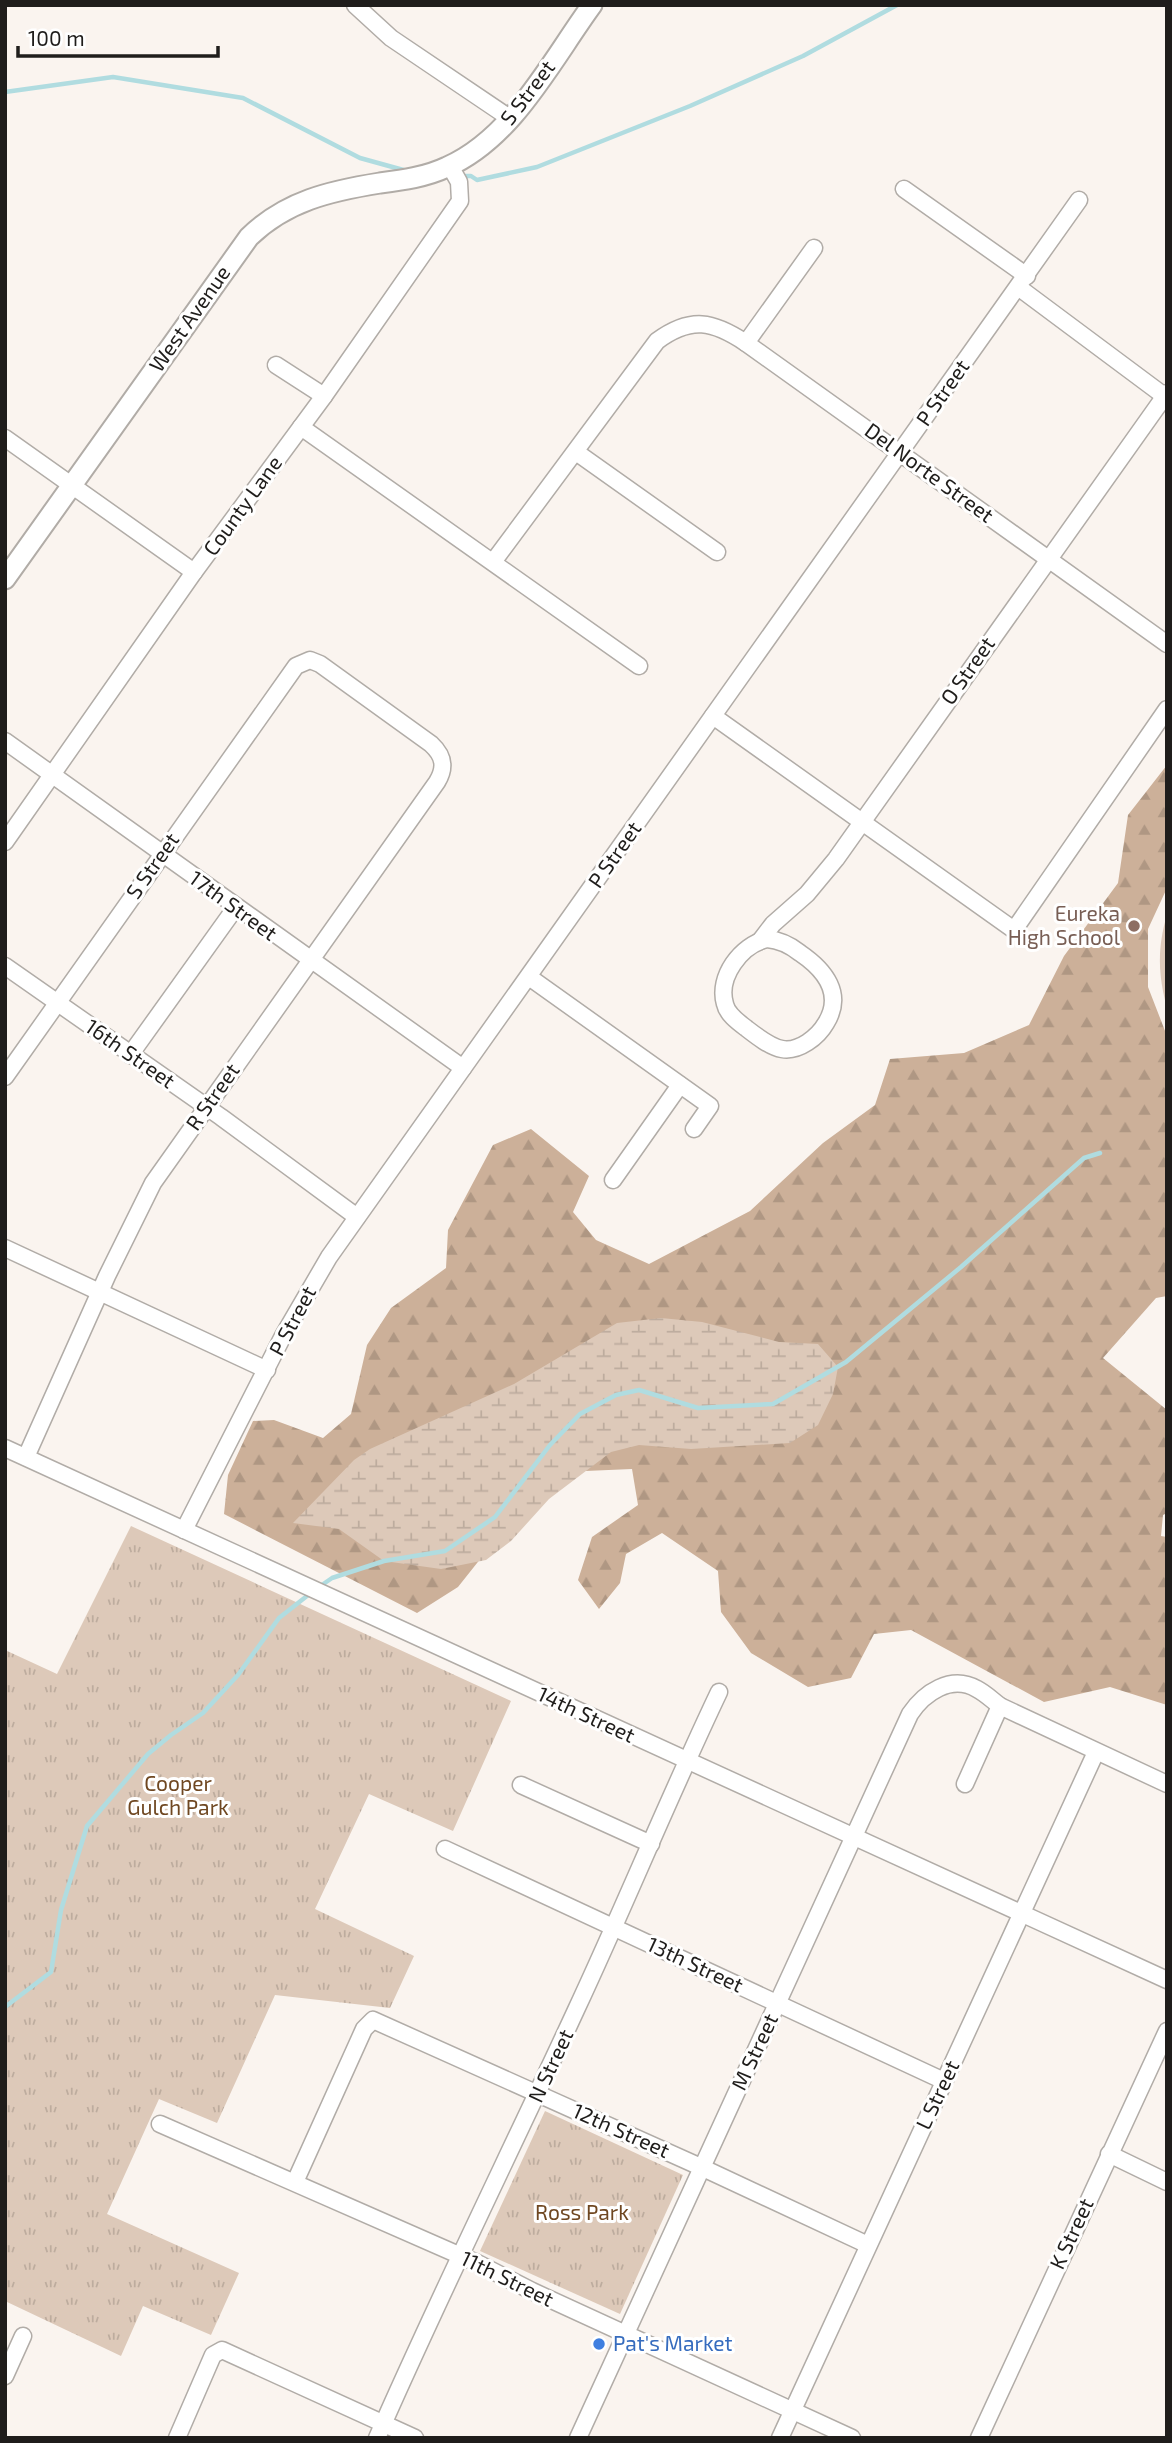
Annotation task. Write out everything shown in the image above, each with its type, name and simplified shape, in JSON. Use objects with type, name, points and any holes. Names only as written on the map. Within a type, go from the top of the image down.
[{"type":"main road","name":"S Street","points":[[450,166],[480,148],[511,119],[592,5]]},
{"type":"main road","name":"West Avenue","points":[[5,579],[248,237],[268,219],[314,196],[416,177],[450,166]]},
{"type":"street","points":[[355,5],[391,38],[511,119]]},
{"type":"street","name":"County Lane","points":[[5,842],[194,572],[302,427],[460,201],[462,192],[450,166]]},
{"type":"street","points":[[904,189],[1166,396]]},
{"type":"street","name":"P Street","points":[[184,1530],[303,1298],[357,1217],[1079,200]]},
{"type":"street","points":[[747,343],[814,248]]},
{"type":"street","name":"Del Norte Street","points":[[576,452],[657,341],[682,328],[714,325],[747,343],[1167,644]]},
{"type":"street","points":[[276,365],[324,396]]},
{"type":"street","name":"O Street","points":[[760,940],[818,881],[1166,396]]},
{"type":"street","points":[[302,427],[639,666]]},
{"type":"street","points":[[5,438],[194,572]]},
{"type":"street","points":[[493,562],[576,452],[717,552]]},
{"type":"street","name":"S Street","points":[[5,1077],[292,670],[305,661],[320,664],[431,744],[444,762]]},
{"type":"street","points":[[713,716],[1014,930],[1167,709]]},
{"type":"street","name":"17th Street","points":[[5,741],[463,1068]]},
{"type":"street","name":"R Street","points":[[26,1457],[100,1291],[149,1191],[437,782],[444,762]]},
{"type":"street","points":[[130,1055],[236,907]]},
{"type":"street","points":[[773,939],[790,946],[817,965],[832,986],[834,999],[830,1015],[816,1035],[802,1045],[783,1049],[774,1046],[739,1022],[725,1006],[724,984],[733,963],[760,940],[773,939]]},
{"type":"street","name":"16th Street","points":[[5,965],[357,1217]]},
{"type":"street","points":[[529,977],[710,1106],[694,1129]]},
{"type":"street","points":[[613,1180],[680,1085]]},
{"type":"street","points":[[5,1248],[267,1370]]},
{"type":"street","name":"14th Street","points":[[5,1448],[1167,1980]]},
{"type":"street","name":"M Street","points":[[578,2438],[910,1714],[926,1695],[952,1682],[977,1689],[1000,1706]]},
{"type":"street","name":"N Street","points":[[380,2431],[537,2094],[719,1692]]},
{"type":"street","points":[[965,1784],[1000,1706],[1167,1784]]},
{"type":"street","name":"L Street","points":[[780,2438],[1096,1752]]},
{"type":"street","points":[[521,1785],[651,1844]]},
{"type":"street","name":"13th Street","points":[[445,1849],[944,2081]]},
{"type":"street","name":"12th Street","points":[[295,2182],[363,2029],[373,2020],[867,2245]]},
{"type":"street","name":"K Street","points":[[979,2438],[1167,2031]]},
{"type":"street","name":"11th Street","points":[[160,2123],[460,2256],[852,2438]]},
{"type":"street","points":[[1109,2154],[1167,2182]]},
{"type":"street","points":[[5,2376],[23,2336]]},
{"type":"street","points":[[177,2438],[213,2356],[222,2350],[380,2431],[415,2438]]},
{"type":"green space","points":[[1167,765],[1167,888],[1148,929],[1148,987],[1167,1036],[1167,1296],[1156,1298],[1103,1358],[1167,1410],[1167,1513],[1163,1515],[1161,1536],[1167,1537],[1167,1705],[1110,1687],[1044,1702],[911,1630],[874,1634],[851,1678],[808,1687],[751,1653],[721,1612],[718,1571],[662,1533],[626,1554],[620,1583],[599,1609],[578,1580],[592,1537],[638,1505],[632,1469],[562,1472],[516,1514],[458,1587],[417,1613],[224,1514],[228,1475],[253,1421],[274,1420],[323,1438],[351,1414],[367,1345],[391,1308],[446,1268],[448,1230],[493,1145],[531,1129],[589,1176],[573,1212],[596,1240],[649,1264],[750,1211],[823,1143],[875,1105],[890,1059],[964,1053],[1029,1025],[1064,956],[1118,883],[1128,815]]},
{"type":"green space","points":[[1167,915],[1167,1008],[1160,962]]},
{"type":"green space","points":[[661,1318],[702,1322],[779,1342],[818,1344],[838,1367],[833,1394],[818,1425],[790,1443],[691,1449],[639,1445],[611,1452],[549,1499],[511,1541],[486,1560],[441,1569],[384,1561],[339,1529],[293,1523],[354,1460],[370,1449],[514,1384],[617,1323]]},
{"type":"green space","name":"Cooper Gulch Park","points":[[131,1526],[511,1701],[453,1831],[369,1794],[315,1909],[414,1956],[390,2008],[275,1995],[217,2123],[159,2099],[107,2214],[239,2273],[211,2335],[143,2306],[121,2356],[5,2301],[5,1650],[57,1674]]},
{"type":"green space","name":"Ross Park","points":[[545,2111],[683,2175],[620,2314],[480,2251]]},
{"type":"waterway","points":[[460,176],[471,176],[477,180],[537,167],[690,106],[803,56],[897,5]]},
{"type":"waterway","points":[[5,92],[113,77],[243,98],[360,158],[407,171]]},
{"type":"waterway","points":[[319,1587],[332,1578],[384,1561],[445,1551],[495,1517],[550,1445],[580,1414],[616,1395],[639,1390],[698,1408],[773,1404],[846,1362],[961,1267],[1084,1158],[1100,1153]]},
{"type":"waterway","points":[[5,2007],[51,1972],[61,1910],[87,1826],[148,1754],[203,1713],[238,1675],[279,1618],[312,1592]]},
{"type":"place","name":"Eureka High School","points":[[1134,926]]},
{"type":"place","name":"Pat's Market","points":[[599,2344]]}]
